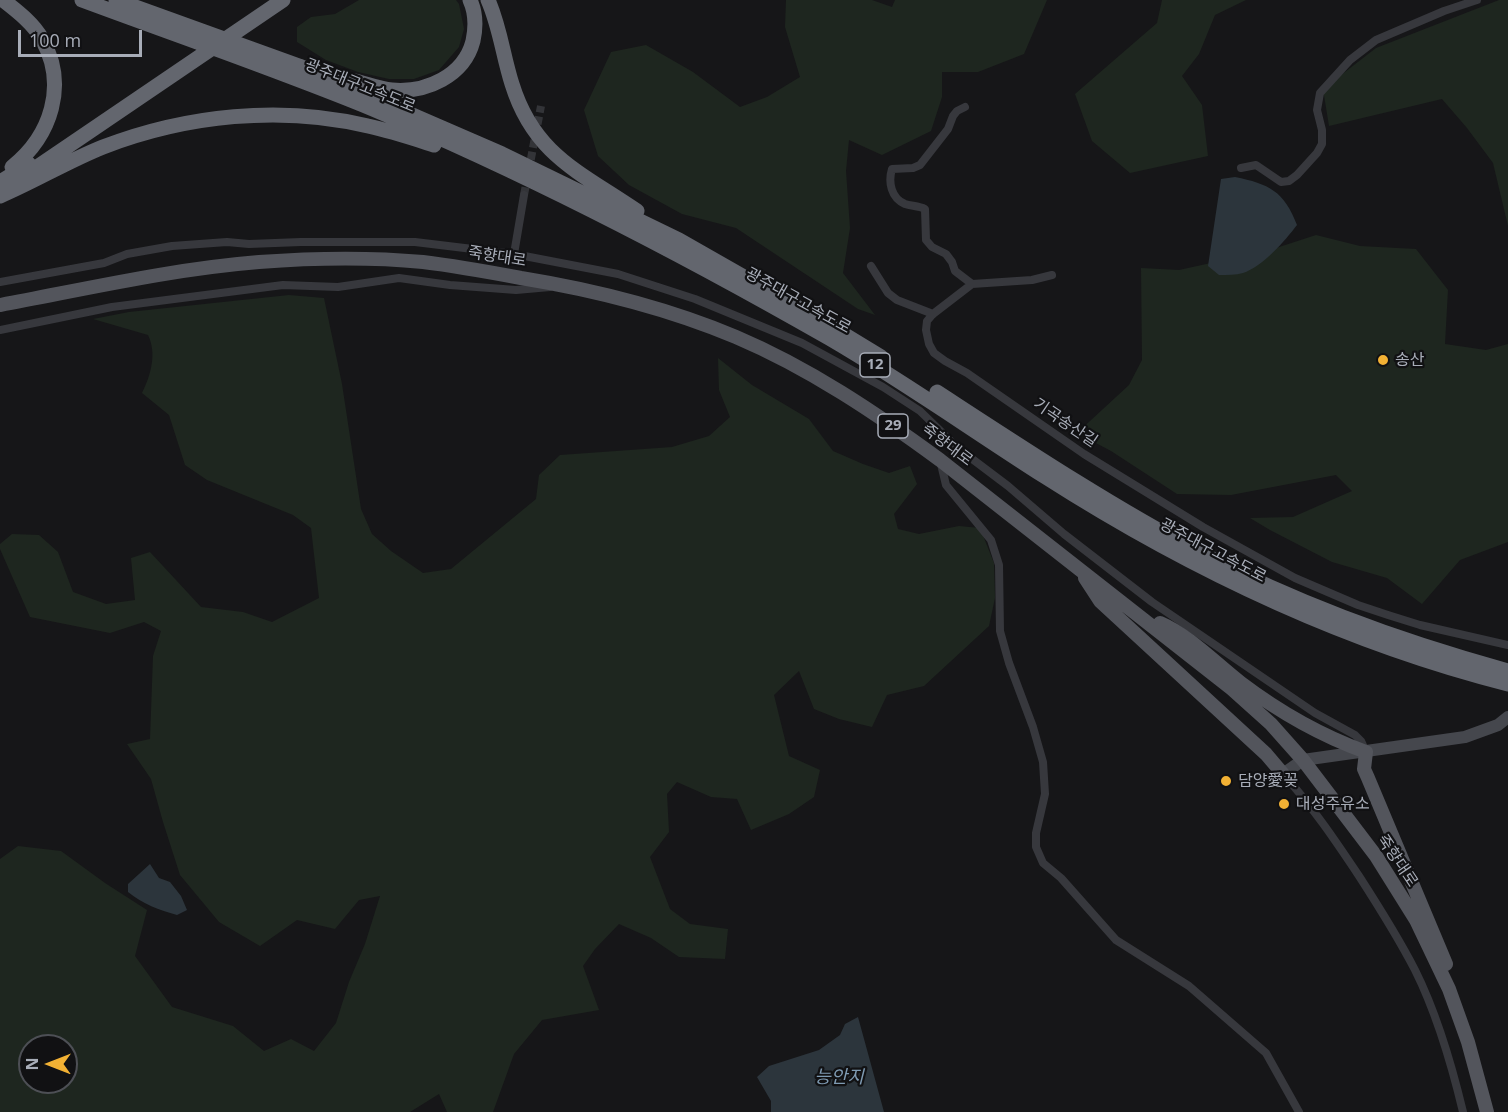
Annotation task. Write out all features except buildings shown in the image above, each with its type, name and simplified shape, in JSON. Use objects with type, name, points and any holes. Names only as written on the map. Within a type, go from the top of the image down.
[{"type":"highway","points":[[0,176],[24,158],[40,138],[52,113],[55,88],[52,63],[42,39],[26,19],[3,0]]},
{"type":"highway","name":"광주대구고속도로","points":[[82,0],[184,31],[237,50],[496,164],[672,251],[827,337],[892,375],[1046,477],[1192,562],[1258,596],[1318,622],[1453,669],[1508,684]]},
{"type":"highway","name":"광주대구고속도로","points":[[116,0],[184,31]]},
{"type":"highway","points":[[0,182],[269,0]]},
{"type":"highway","points":[[0,189],[35,170],[283,0]]},
{"type":"highway","points":[[299,66],[392,90],[429,86],[448,77],[461,66],[471,49],[475,30],[473,7],[470,0]]},
{"type":"highway","points":[[488,0],[519,106],[547,148],[564,164],[679,240]]},
{"type":"highway","name":"광주대구고속도로","points":[[237,50],[299,66],[502,154],[679,240],[830,326],[1054,468],[1199,553],[1262,583],[1353,621],[1395,637],[1508,671]]},
{"type":"highway","points":[[0,196],[33,182],[71,161],[134,136],[216,118],[285,115],[367,125],[496,164]]},
{"type":"main road","name":"죽향대로","points":[[0,305],[128,281],[259,262],[364,259],[423,262],[568,286],[688,318],[738,338],[831,386],[940,460],[1232,688],[1271,724],[1302,760],[1376,856],[1416,920],[1442,971],[1467,1042],[1487,1112]]},
{"type":"main road","points":[[1079,569],[1100,601],[1266,754],[1283,774]]},
{"type":"main road","points":[[1134,612],[1172,630],[1269,702],[1340,742],[1366,752],[1364,769],[1437,939],[1449,972],[1455,1007]]},
{"type":"street","points":[[1241,168],[1256,165],[1281,182],[1289,181],[1298,175],[1322,144],[1322,130],[1317,110],[1320,93],[1350,60],[1376,40],[1444,11],[1477,0]]},
{"type":"street","points":[[965,107],[953,116],[948,129],[920,165],[913,168],[892,169],[889,177],[897,199],[905,204],[925,209],[926,240],[932,247],[946,254],[955,271],[972,284]]},
{"type":"street","points":[[514,254],[524,195]]},
{"type":"street","points":[[0,282],[104,263],[128,254],[172,246],[227,242],[249,244],[415,242],[514,254],[618,274],[695,299],[802,343],[882,387],[920,411],[959,449],[1152,602],[1315,713],[1355,735],[1366,752]]},
{"type":"street","points":[[871,266],[888,293],[897,300],[933,314],[972,284],[1032,280],[1052,275]]},
{"type":"street","points":[[0,330],[112,307],[283,285],[338,287],[399,278],[516,290],[568,286]]},
{"type":"street","name":"기곡송산길","points":[[933,314],[927,321],[926,330],[928,344],[934,353],[967,373],[1084,454],[1203,527],[1295,578],[1358,605],[1420,625],[1508,645]]},
{"type":"street","points":[[940,460],[946,485],[991,540],[999,565],[1000,631],[1033,728],[1042,762],[1045,794],[1036,833],[1036,847],[1042,863],[1060,878],[1116,940],[1189,986],[1266,1053],[1299,1112]]},
{"type":"street","points":[[1463,1112],[1436,1023],[1412,964],[1386,918],[1337,843],[1308,802],[1283,774],[1302,760],[1465,737],[1498,725],[1508,717]]},
{"type":"shaded area","points":[[359,0],[456,0],[459,4],[464,29],[459,47],[439,70],[414,79],[389,79],[358,72],[326,60],[297,42],[297,27],[311,17],[335,14]]},
{"type":"shaded area","points":[[786,0],[872,0],[892,7],[895,0],[1047,0],[1024,54],[978,72],[942,72],[942,97],[931,131],[882,155],[849,140],[846,171],[850,228],[843,273],[875,315],[858,309],[736,228],[682,214],[629,185],[598,156],[584,110],[611,52],[646,45],[693,72],[740,107],[767,97],[800,77],[785,27]]},
{"type":"shaded area","points":[[1162,0],[1246,0],[1215,15],[1199,54],[1182,76],[1202,105],[1208,156],[1130,173],[1092,141],[1075,94],[1157,23]]},
{"type":"shaded area","points":[[1499,0],[1508,0],[1508,226],[1493,163],[1442,99],[1329,126],[1323,89],[1376,48]]},
{"type":"shaded area","points":[[1316,235],[1360,246],[1416,249],[1448,290],[1445,344],[1486,350],[1508,344],[1508,542],[1460,560],[1422,604],[1387,578],[1332,562],[1250,518],[1293,517],[1352,491],[1336,475],[1231,495],[1177,494],[1111,451],[1077,433],[1129,385],[1142,360],[1141,268],[1179,270],[1270,250]]},
{"type":"shaded area","points":[[289,295],[324,298],[342,384],[361,509],[372,534],[391,551],[423,573],[451,569],[536,499],[539,475],[560,455],[672,447],[709,436],[730,417],[719,390],[718,358],[752,385],[809,419],[833,451],[889,473],[910,466],[917,484],[894,514],[898,529],[919,534],[959,526],[980,528],[994,563],[995,598],[989,626],[924,686],[887,695],[872,727],[839,719],[814,709],[799,671],[774,695],[789,756],[820,770],[814,797],[789,814],[751,830],[737,799],[711,797],[677,782],[667,794],[669,832],[650,857],[670,909],[690,924],[728,929],[725,959],[679,957],[651,938],[619,924],[595,949],[583,966],[599,1010],[542,1020],[514,1054],[493,1112],[447,1112],[439,1094],[410,1112],[0,1112],[0,859],[18,846],[61,851],[147,910],[135,956],[172,1007],[233,1026],[264,1051],[291,1039],[314,1051],[336,1023],[380,896],[359,900],[335,929],[297,920],[260,946],[219,922],[180,875],[151,779],[127,744],[150,739],[153,656],[161,631],[144,622],[110,633],[30,617],[0,549],[0,544],[12,534],[39,535],[58,552],[73,592],[106,604],[135,600],[131,558],[150,552],[201,607],[243,612],[272,622],[319,598],[311,528],[293,515],[207,480],[185,465],[169,415],[142,393],[152,364],[152,349],[148,335],[93,319],[129,312]]},
{"type":"water","points":[[1235,177],[1266,186],[1274,191],[1287,204],[1297,225],[1280,246],[1258,265],[1243,273],[1219,275],[1208,266],[1221,179]]},
{"type":"water","points":[[150,864],[159,878],[170,882],[181,896],[187,910],[177,915],[170,913],[145,903],[128,892],[128,884]]},
{"type":"water","name":"능안지","points":[[858,1017],[884,1112],[771,1112],[771,1101],[757,1077],[769,1066],[819,1050],[840,1035],[845,1024]]},
{"type":"tunnel","points":[[524,195],[541,106]]},
{"type":"place","name":"송산","points":[[1383,360]]},
{"type":"place","name":"담양愛꽂","points":[[1226,781]]},
{"type":"place","name":"대성주유소","points":[[1284,804]]}]
